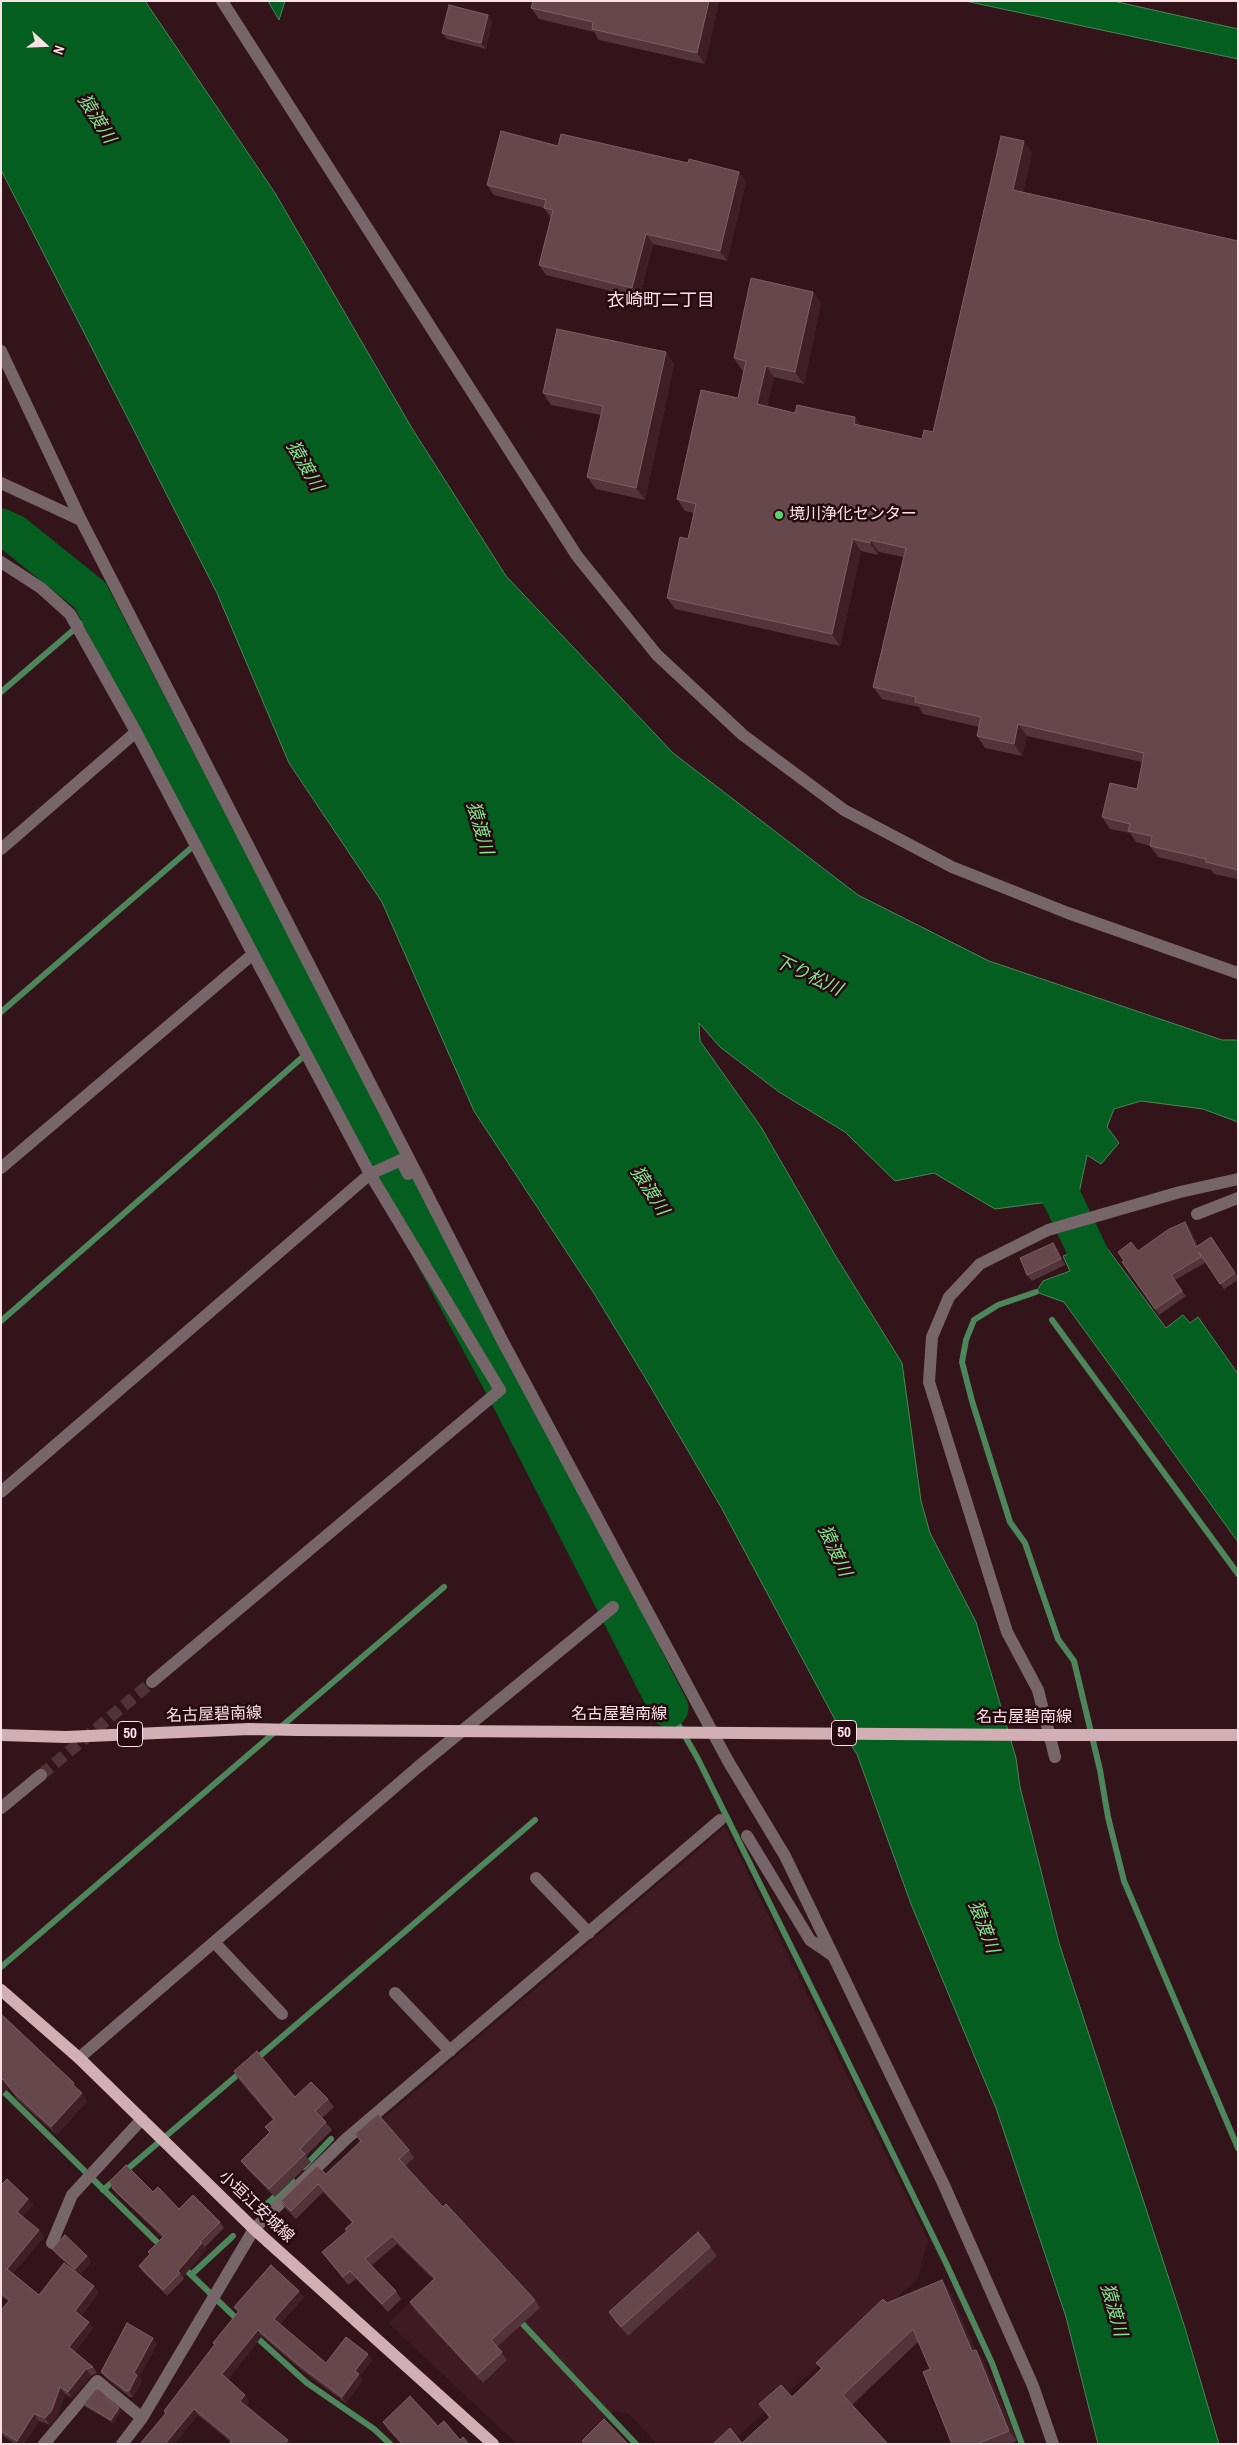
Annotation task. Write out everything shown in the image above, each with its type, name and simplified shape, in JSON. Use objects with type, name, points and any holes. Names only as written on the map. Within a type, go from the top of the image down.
[{"type":"main road","name":"名古屋碧南線","points":[[1,1735],[66,1737],[259,1729],[1238,1735]]},
{"type":"main road","name":"小垣江安城線","points":[[1,1990],[78,2058],[254,2229],[493,2444]]},
{"type":"street","points":[[222,1],[577,556],[657,655],[743,735],[844,810],[952,867],[1068,914],[1238,973]]},
{"type":"street","points":[[1,350],[82,520],[507,1349],[723,1753],[785,1856],[947,2192],[1033,2386],[1053,2444]]},
{"type":"street","points":[[1,483],[82,520]]},
{"type":"street","points":[[1,562],[41,588],[70,614],[136,732],[371,1174],[500,1390],[152,1682]]},
{"type":"street","points":[[1,849],[136,732]]},
{"type":"street","points":[[1,1168],[253,954]]},
{"type":"street","points":[[1,1492],[371,1174],[401,1160],[438,1232],[454,1244]]},
{"type":"street","points":[[1054,1757],[1043,1735],[1038,1690],[1007,1632],[929,1382],[932,1337],[948,1297],[980,1264],[1048,1230],[1150,1200],[1238,1179]]},
{"type":"street","points":[[1197,1214],[1238,1198]]},
{"type":"street","points":[[78,2058],[418,1767],[613,1607]]},
{"type":"street","points":[[1,1808],[41,1775]]},
{"type":"street","points":[[122,2444],[142,2418],[254,2229],[346,2139],[720,1820]]},
{"type":"street","points":[[747,1836],[810,1940],[834,1957]]},
{"type":"street","points":[[536,1878],[589,1933]]},
{"type":"street","points":[[214,1942],[282,2014]]},
{"type":"street","points":[[395,1993],[450,2051]]},
{"type":"street","points":[[52,2243],[72,2195],[142,2119]]},
{"type":"street","points":[[44,2444],[97,2381],[142,2418]]},
{"type":"shaded area","points":[[725,1827],[928,2240],[917,2280],[729,2444],[657,2444],[629,2414],[614,2411],[579,2444],[517,2444],[388,2323],[462,2256],[356,2142]]},
{"type":"water","points":[[1,1],[145,1],[275,193],[413,430],[506,576],[673,753],[858,895],[989,961],[1222,1040],[1238,1040],[1238,1122],[1203,1109],[1141,1101],[1114,1109],[1107,1127],[1119,1143],[1101,1164],[1087,1155],[1078,1198],[995,1209],[934,1173],[895,1181],[845,1132],[779,1092],[720,1047],[699,1023],[700,1041],[761,1127],[835,1255],[902,1363],[921,1501],[930,1533],[976,1622],[1016,1758],[1020,1787],[1059,1943],[1185,2328],[1219,2444],[1098,2444],[1066,2317],[996,2108],[911,1904],[857,1754],[839,1727],[721,1507],[643,1374],[595,1295],[474,1111],[382,902],[289,763],[217,593],[1,170]]},
{"type":"water","points":[[268,1],[285,1],[279,20]]},
{"type":"water","points":[[965,1],[1113,1],[1238,29],[1238,59]]},
{"type":"water","points":[[1090,1233],[1094,1246],[1104,1244],[1166,1328],[1183,1315],[1190,1323],[1198,1317],[1238,1374],[1238,1542],[1064,1302],[1036,1292],[1043,1281],[1070,1271],[1063,1256],[1072,1253],[1066,1238]]},
{"type":"building","points":[[533,1],[709,1],[697,53],[592,29],[593,22],[531,8]]},
{"type":"building","points":[[449,5],[488,15],[481,43],[442,33]]},
{"type":"building","points":[[501,131],[558,146],[561,134],[688,163],[689,159],[739,172],[720,251],[646,234],[632,288],[539,265],[553,210],[544,208],[546,200],[487,185]]},
{"type":"building","points":[[1001,136],[1024,141],[1013,190],[1238,241],[1238,870],[1206,862],[1206,859],[1150,846],[1152,836],[1128,831],[1130,824],[1102,817],[1110,783],[1137,789],[1144,753],[1018,724],[1014,744],[977,736],[981,717],[915,702],[916,697],[873,687],[906,548],[870,540],[870,543],[853,539],[832,634],[667,598],[680,537],[688,539],[696,504],[677,499],[701,390],[738,398],[746,361],[734,358],[751,278],[813,292],[795,372],[766,366],[757,404],[795,413],[797,405],[855,417],[854,424],[922,439],[924,430],[933,432]]},
{"type":"building","points":[[557,329],[666,352],[636,488],[587,477],[603,406],[543,393]]},
{"type":"building","points":[[1185,1222],[1196,1247],[1211,1237],[1235,1273],[1220,1284],[1199,1252],[1201,1257],[1171,1275],[1182,1291],[1155,1309],[1122,1262],[1124,1261],[1118,1252],[1131,1242],[1138,1251],[1169,1229]]},
{"type":"building","points":[[1053,1243],[1061,1259],[1027,1275],[1020,1258]]},
{"type":"building","points":[[1,2014],[74,2083],[73,2085],[82,2093],[51,2127],[12,2091],[3,2079],[1,2081]]},
{"type":"building","points":[[257,2051],[295,2097],[311,2082],[328,2099],[315,2111],[326,2122],[300,2149],[305,2154],[269,2189],[241,2161],[270,2132],[265,2127],[274,2119],[234,2071]]},
{"type":"building","points":[[378,2114],[409,2150],[399,2159],[443,2207],[446,2204],[535,2300],[491,2340],[502,2352],[477,2375],[410,2302],[435,2278],[392,2236],[365,2259],[396,2291],[382,2304],[350,2271],[343,2277],[322,2252],[347,2231],[345,2229],[353,2222],[318,2184],[291,2211],[281,2201],[317,2166],[326,2174],[361,2141],[355,2134]]},
{"type":"building","points":[[126,2165],[153,2192],[158,2187],[179,2209],[193,2195],[220,2222],[200,2242],[202,2243],[178,2271],[180,2273],[163,2290],[139,2266],[150,2254],[148,2252],[164,2236],[112,2188],[114,2187],[109,2182]]},
{"type":"building","points":[[7,2179],[28,2199],[17,2212],[39,2230],[7,2269],[39,2295],[64,2263],[94,2286],[75,2311],[89,2322],[69,2347],[93,2367],[86,2369],[68,2392],[60,2387],[52,2410],[45,2418],[34,2414],[17,2441],[1,2431],[1,2310],[10,2300],[1,2293],[1,2185]]},
{"type":"building","points":[[698,2232],[710,2247],[621,2327],[609,2312]]},
{"type":"building","points":[[65,2235],[87,2256],[75,2269],[52,2249]]},
{"type":"building","points":[[271,2265],[299,2291],[274,2319],[326,2363],[346,2337],[368,2354],[355,2371],[359,2374],[342,2397],[299,2365],[258,2330],[222,2374],[245,2395],[240,2401],[288,2440],[285,2444],[229,2444],[232,2440],[194,2409],[165,2444],[140,2444],[166,2413],[164,2411],[215,2344],[213,2343],[239,2311],[234,2307]]},
{"type":"building","points":[[942,2280],[972,2351],[976,2350],[1009,2431],[977,2444],[952,2444],[923,2372],[930,2369],[913,2329],[843,2395],[888,2444],[713,2444],[730,2428],[742,2443],[770,2417],[759,2404],[781,2385],[792,2397],[822,2368],[816,2363],[883,2299],[887,2303]]},
{"type":"building","points":[[127,2323],[153,2338],[134,2373],[137,2375],[129,2391],[126,2391],[101,2372]]},
{"type":"building","points":[[96,2389],[119,2408],[111,2420],[84,2404]]},
{"type":"building","points":[[410,2396],[438,2426],[444,2421],[460,2440],[463,2437],[469,2444],[403,2444],[383,2422]]},
{"type":"building","points":[[604,2419],[628,2444],[585,2444],[582,2441]]},
{"type":"waterway","points":[[1,528],[14,534],[90,595],[382,1158],[506,1389],[669,1708]]},
{"type":"waterway","points":[[1,692],[98,609]]},
{"type":"waterway","points":[[1,1012],[212,830]]},
{"type":"waterway","points":[[1,1321],[321,1041]]},
{"type":"waterway","points":[[1036,1155],[1063,1200],[1102,1282]]},
{"type":"waterway","points":[[1036,1292],[998,1305],[974,1320],[966,1340],[962,1362],[972,1401],[1010,1522],[1025,1543],[1058,1639],[1074,1661],[1124,1881],[1238,2148]]},
{"type":"waterway","points":[[1052,1320],[1238,1574]]},
{"type":"waterway","points":[[1,1967],[444,1587]]},
{"type":"waterway","points":[[669,1708],[698,1759],[946,2263],[992,2363],[1022,2444]]},
{"type":"waterway","points":[[255,2060],[535,1820]]},
{"type":"waterway","points":[[124,2172],[242,2071]]},
{"type":"waterway","points":[[1,2089],[162,2247]]},
{"type":"waterway","points":[[304,2167],[331,2139]]},
{"type":"waterway","points":[[103,2190],[116,2179]]},
{"type":"waterway","points":[[262,2209],[292,2180]]},
{"type":"waterway","points":[[191,2275],[233,2236]]},
{"type":"waterway","points":[[182,2266],[240,2322]]},
{"type":"waterway","points":[[517,2318],[636,2444]]},
{"type":"waterway","points":[[254,2335],[307,2383],[374,2429],[390,2444]]},
{"type":"tunnel","points":[[41,1775],[152,1682]]},
{"type":"place","name":"境川浄化センター","points":[[779,515]]},
{"type":"district","name":"衣崎町二丁目","points":[[661,301]]},
{"type":"water label","name":"猿渡川","points":[[96,119]]},
{"type":"water label","name":"猿渡川","points":[[304,466]]},
{"type":"water label","name":"猿渡川","points":[[479,828]]},
{"type":"water label","name":"下り松川","points":[[808,976]]},
{"type":"water label","name":"猿渡川","points":[[649,1191]]},
{"type":"water label","name":"猿渡川","points":[[834,1551]]},
{"type":"water label","name":"猿渡川","points":[[983,1927]]},
{"type":"water label","name":"猿渡川","points":[[1113,2310]]}]
